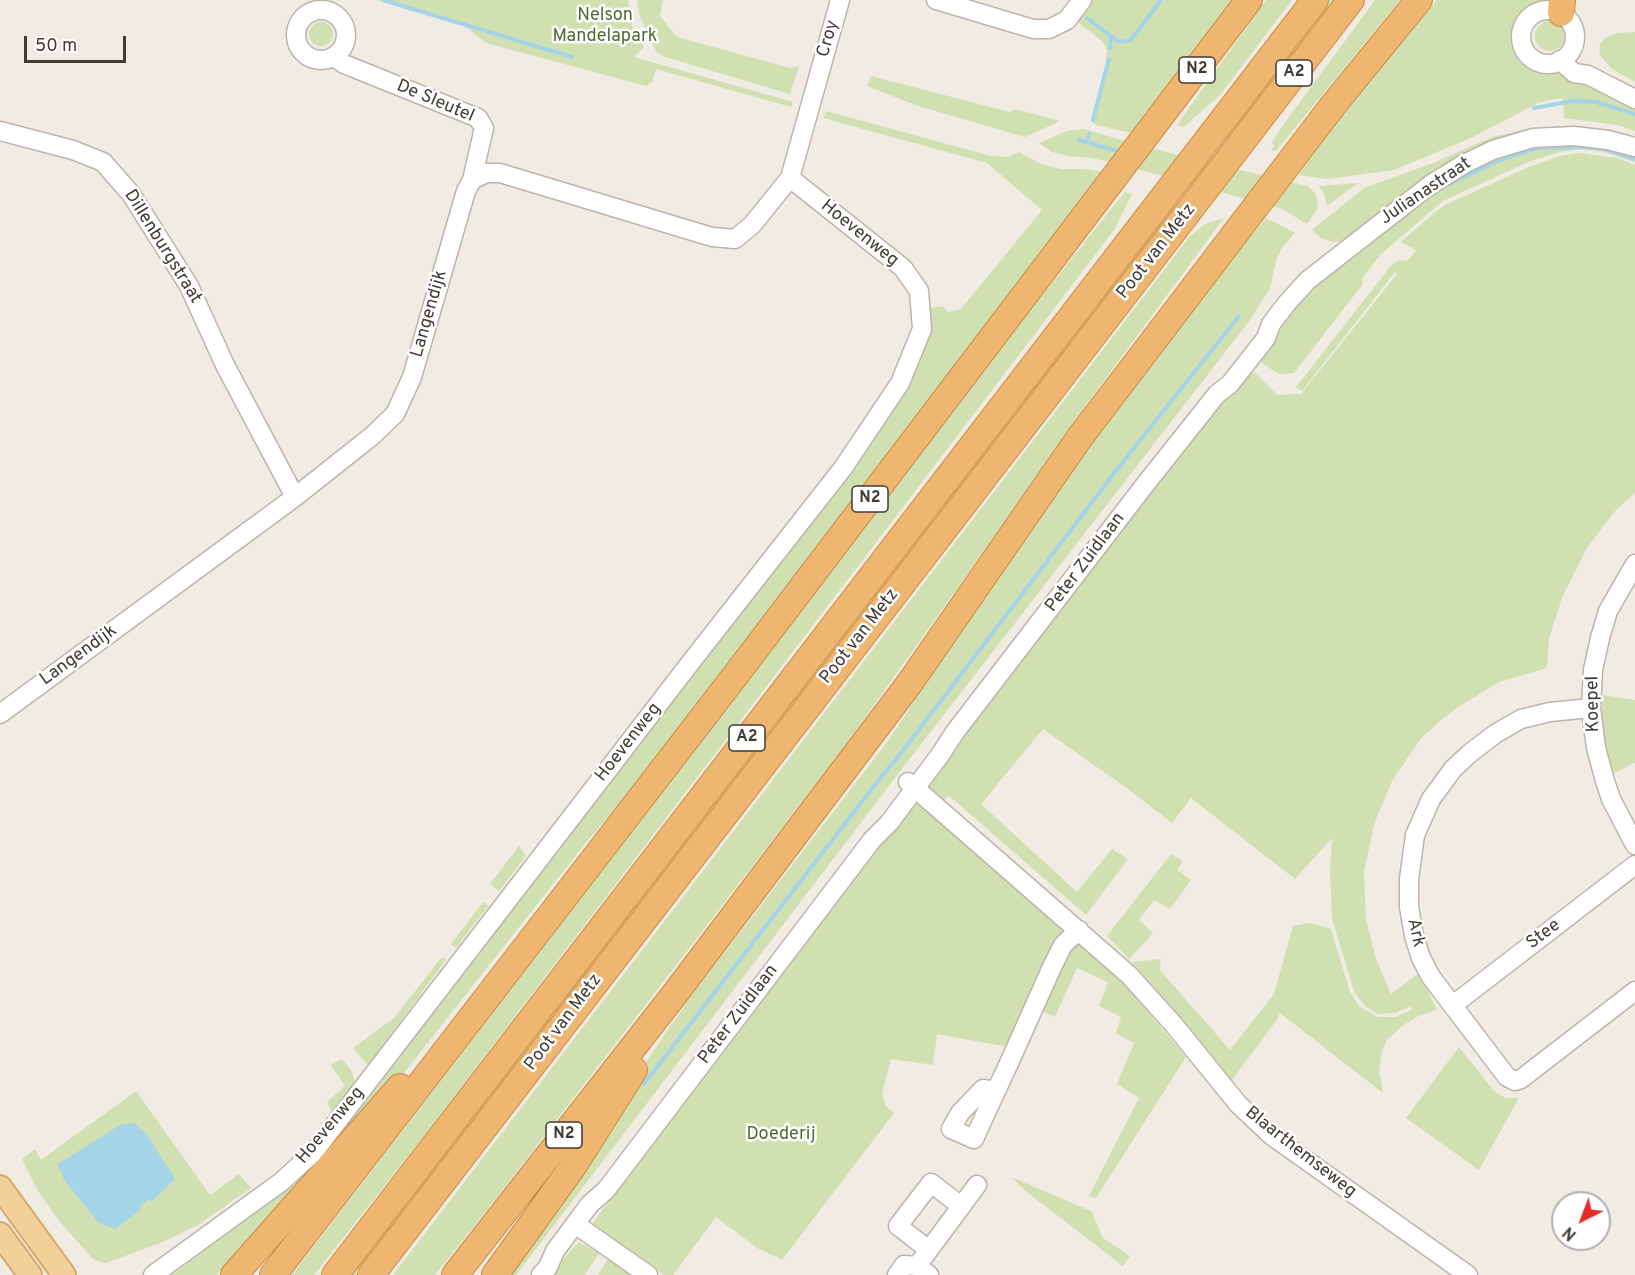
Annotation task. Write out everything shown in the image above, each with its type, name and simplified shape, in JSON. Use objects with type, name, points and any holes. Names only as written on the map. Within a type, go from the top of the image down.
[{"type":"highway","name":"N2","points":[[273,1275],[738,672],[1249,0]]},
{"type":"highway","name":"Poot van Metz","points":[[335,1275],[1315,0]]},
{"type":"highway","name":"Poot van Metz","points":[[371,1275],[1351,0]]},
{"type":"highway","name":"N2","points":[[455,1275],[674,995],[909,684],[1080,437],[1334,104],[1419,0]]},
{"type":"highway","name":"N2","points":[[495,1275],[574,1165],[640,1062],[674,995]]},
{"type":"highway","name":"N2","points":[[234,1275],[413,1072],[446,1049]]},
{"type":"main road","points":[[0,1187],[64,1275]]},
{"type":"main road","points":[[0,1234],[30,1275]]},
{"type":"street","name":"Croy","points":[[790,178],[840,0]]},
{"type":"street","points":[[936,0],[1039,29],[1049,28],[1066,20],[1082,0]]},
{"type":"street","points":[[1555,6],[1569,21],[1574,31],[1574,42],[1565,56],[1548,63],[1536,60],[1527,53],[1522,42],[1522,29],[1528,19],[1555,6]]},
{"type":"street","points":[[1565,56],[1574,73],[1588,75],[1635,99]]},
{"type":"street","name":"De Sleutel","points":[[334,57],[344,64],[478,118],[484,128],[472,180]]},
{"type":"street","name":"Dillenburgstraat","points":[[0,131],[73,150],[103,162],[131,194],[189,286],[225,365],[295,497]]},
{"type":"street","name":"Julianastraat","points":[[1331,261],[1439,179],[1464,164],[1507,144],[1533,138],[1574,136],[1608,140],[1635,147]]},
{"type":"street","points":[[472,180],[486,173],[500,173],[712,237],[735,239],[752,225],[790,178]]},
{"type":"street","name":"Hoevenweg","points":[[153,1275],[272,1188],[313,1153],[843,468],[900,383],[922,329],[918,291],[903,268],[790,178]]},
{"type":"street","name":"Langendijk","points":[[0,714],[295,497],[372,436],[395,414],[412,376],[466,190],[472,180]]},
{"type":"street","name":"Peter Zuidlaan","points":[[544,1271],[562,1258],[579,1228],[600,1209],[606,1190],[872,840],[889,823],[912,785],[940,756],[955,732],[1217,394],[1223,378],[1259,332],[1271,324],[1308,280],[1331,261]]},
{"type":"street","name":"Koepel","points":[[1635,564],[1608,610],[1593,670],[1592,708],[1596,748],[1605,781],[1611,799],[1635,845]]},
{"type":"street","name":"Ark","points":[[1592,708],[1550,712],[1521,719],[1469,754],[1453,769],[1431,799],[1415,835],[1408,879],[1409,907],[1420,958],[1431,977],[1507,1077],[1515,1081],[1521,1079],[1635,991]]},
{"type":"street","name":"Blaarthemseweg","points":[[912,785],[1129,975],[1174,1025],[1238,1104],[1272,1136],[1467,1275]]},
{"type":"street","name":"Stee","points":[[1453,1005],[1635,865]]},
{"type":"street","points":[[996,1091],[1063,945],[1079,930]]},
{"type":"street","points":[[929,1250],[898,1226],[931,1183],[961,1206]]},
{"type":"street","points":[[897,1275],[904,1265],[923,1270],[929,1250],[977,1185]]},
{"type":"street","points":[[579,1228],[648,1275]]},
{"type":"green space","name":"Nelson Mandelapark","points":[[377,0],[628,0],[632,26],[644,47],[634,57],[793,102],[791,107],[656,69],[652,82],[646,86],[486,43],[465,26]]},
{"type":"green space","points":[[637,0],[663,0],[660,16],[677,37],[790,68],[799,66],[790,94],[665,57],[656,52],[639,14]]},
{"type":"green space","points":[[1093,0],[1232,0],[1183,74],[1152,114],[1147,110],[1132,133],[1096,125],[1091,121],[1107,50],[1102,41],[1079,23],[1078,19]]},
{"type":"green space","points":[[1266,0],[1292,0],[1220,95],[1184,127],[1177,125]]},
{"type":"green space","points":[[1327,0],[1338,0],[1230,140],[1223,138]]},
{"type":"green space","points":[[1375,0],[1400,0],[1276,151],[1271,151],[1274,145],[1272,142],[1281,128]]},
{"type":"green space","points":[[1437,0],[1544,0],[1529,11],[1519,26],[1517,40],[1525,58],[1535,66],[1562,72],[1591,88],[1635,105],[1635,131],[1617,125],[1564,118],[1563,98],[1540,102],[1473,137],[1394,170],[1327,179],[1299,175],[1312,155],[1315,143]]},
{"type":"green space","points":[[1550,21],[1561,25],[1565,36],[1561,47],[1550,51],[1539,47],[1535,36],[1539,25]]},
{"type":"green space","points":[[321,22],[326,23],[332,29],[332,39],[326,45],[321,46],[316,45],[310,39],[309,34],[310,29],[316,23]]},
{"type":"green space","points":[[1635,32],[1635,82],[1612,69],[1599,54],[1600,44],[1606,37],[1618,33]]},
{"type":"green space","points":[[871,76],[1010,112],[1015,109],[1060,121],[1025,137],[918,106],[867,86]]},
{"type":"green space","points":[[826,111],[991,156],[1009,157],[1019,152],[1041,164],[1061,169],[1104,172],[663,753],[584,845],[377,1107],[278,1213],[216,1275],[172,1275],[285,1190],[321,1159],[874,437],[928,330],[930,308],[943,306],[948,312],[961,309],[1042,210],[987,163],[823,118]]},
{"type":"green space","points":[[1084,129],[1149,148],[1307,186],[1316,194],[1318,208],[1307,224],[1282,209],[1119,164],[1052,152],[1039,143],[1067,131]]},
{"type":"green space","points":[[1549,129],[1522,134],[1346,240],[1330,241],[1321,238],[1312,230],[1364,188],[1433,163],[1492,137],[1523,130]]},
{"type":"green space","points":[[1576,141],[1635,154],[1635,162],[1604,152],[1581,149],[1560,152],[1528,162],[1443,201],[1381,254],[1363,277],[1362,285],[1294,373],[1279,374],[1263,364],[1258,353],[1312,287],[1442,184],[1498,157],[1535,145]]},
{"type":"green space","points":[[1580,153],[1617,158],[1635,165],[1635,493],[1615,511],[1587,548],[1563,595],[1549,639],[1547,668],[1499,682],[1457,708],[1421,738],[1392,781],[1374,824],[1364,872],[1366,919],[1376,959],[1391,994],[1419,973],[1437,1010],[1416,1017],[1387,1040],[1381,1055],[1379,1071],[1383,1093],[1280,1013],[1231,1081],[1176,1012],[1132,962],[1161,959],[1160,970],[1230,1050],[1274,994],[1293,926],[1310,923],[1331,929],[1350,992],[1360,1007],[1378,1017],[1395,1017],[1412,1010],[1410,1006],[1395,1013],[1378,1014],[1364,1005],[1354,991],[1332,919],[1330,869],[1332,838],[1295,879],[1191,798],[1172,823],[1043,729],[981,804],[1077,892],[1112,849],[1128,859],[1086,915],[954,800],[948,796],[941,804],[929,791],[927,780],[1071,591],[1243,374],[1255,373],[1277,395],[1301,394],[1397,274],[1395,272],[1302,391],[1296,387],[1390,267],[1397,261],[1408,260],[1416,250],[1401,242],[1434,213],[1445,205],[1529,167],[1560,156]]},
{"type":"green space","points":[[1358,183],[1327,206],[1324,193],[1319,186]]},
{"type":"green space","points":[[1125,192],[1132,194],[1114,230],[420,1141],[314,1275],[292,1275],[989,362]]},
{"type":"green space","points":[[1170,204],[1179,206],[359,1275],[346,1275]]},
{"type":"green space","points":[[1224,218],[1069,428],[839,754],[498,1196],[435,1275],[393,1275],[1191,235],[1205,224]]},
{"type":"green space","points":[[1266,218],[1295,233],[1277,257],[1270,288],[1250,320],[898,774],[516,1275],[499,1275],[694,992],[888,741],[1086,441],[1249,232],[1253,234]]},
{"type":"green space","points":[[1603,695],[1635,700],[1635,763],[1612,774],[1601,721]]},
{"type":"green space","name":"Doederij","points":[[911,802],[932,809],[1069,931],[1008,1047],[937,1034],[933,1065],[891,1059],[882,1094],[886,1106],[894,1113],[782,1260],[757,1248],[716,1217],[673,1275],[664,1275],[591,1226],[661,1127]]},
{"type":"green space","points":[[519,846],[526,856],[499,891],[490,884]]},
{"type":"green space","points":[[1171,854],[1183,861],[1177,870],[1191,880],[1170,909],[1154,900],[1139,920],[1153,933],[1129,959],[1107,936]]},
{"type":"green space","points":[[483,902],[488,906],[456,948],[451,944]]},
{"type":"green space","points":[[1078,938],[1123,983],[1186,1057],[1096,1198],[1089,1196],[1139,1098],[1117,1084],[1134,1043],[1116,1034],[1121,1017],[1099,1006],[1108,982],[1077,968],[1055,1017],[1040,1010],[1071,941]]},
{"type":"green space","points":[[442,957],[446,960],[368,1065],[353,1048],[394,1018]]},
{"type":"green space","points":[[1459,1047],[1494,1091],[1505,1098],[1519,1098],[1479,1170],[1406,1118]]},
{"type":"green space","points":[[342,1059],[351,1070],[355,1082],[332,1113],[327,1102],[345,1086],[331,1065]]},
{"type":"green space","points":[[136,1091],[210,1195],[239,1174],[251,1188],[198,1225],[165,1241],[106,1263],[94,1260],[59,1221],[38,1191],[22,1159],[35,1149],[41,1160]]},
{"type":"green space","points":[[1011,1177],[1091,1211],[1103,1238],[1130,1256],[1123,1266],[1027,1192]]},
{"type":"green space","points":[[579,1242],[599,1253],[585,1275],[549,1275]]},
{"type":"green space","points":[[608,1259],[630,1275],[598,1275]]},
{"type":"water","points":[[134,1123],[147,1135],[175,1179],[152,1201],[149,1199],[140,1206],[141,1210],[115,1229],[99,1223],[64,1180],[58,1164],[120,1125]]},
{"type":"waterway","points":[[383,0],[572,57]]},
{"type":"waterway","points":[[1087,18],[1119,42],[1131,40],[1161,0]]},
{"type":"waterway","points":[[1110,48],[1111,36]]},
{"type":"waterway","points":[[1093,120],[1109,59]]},
{"type":"waterway","points":[[1534,108],[1572,101],[1596,102],[1635,114]]},
{"type":"waterway","points":[[1087,142],[1089,134]]},
{"type":"waterway","points":[[1079,140],[1117,151]]},
{"type":"waterway","points":[[1433,194],[1500,160],[1537,148],[1587,147],[1604,149],[1635,159]]},
{"type":"waterway","points":[[644,1084],[905,748],[1115,472],[1239,316]]}]
